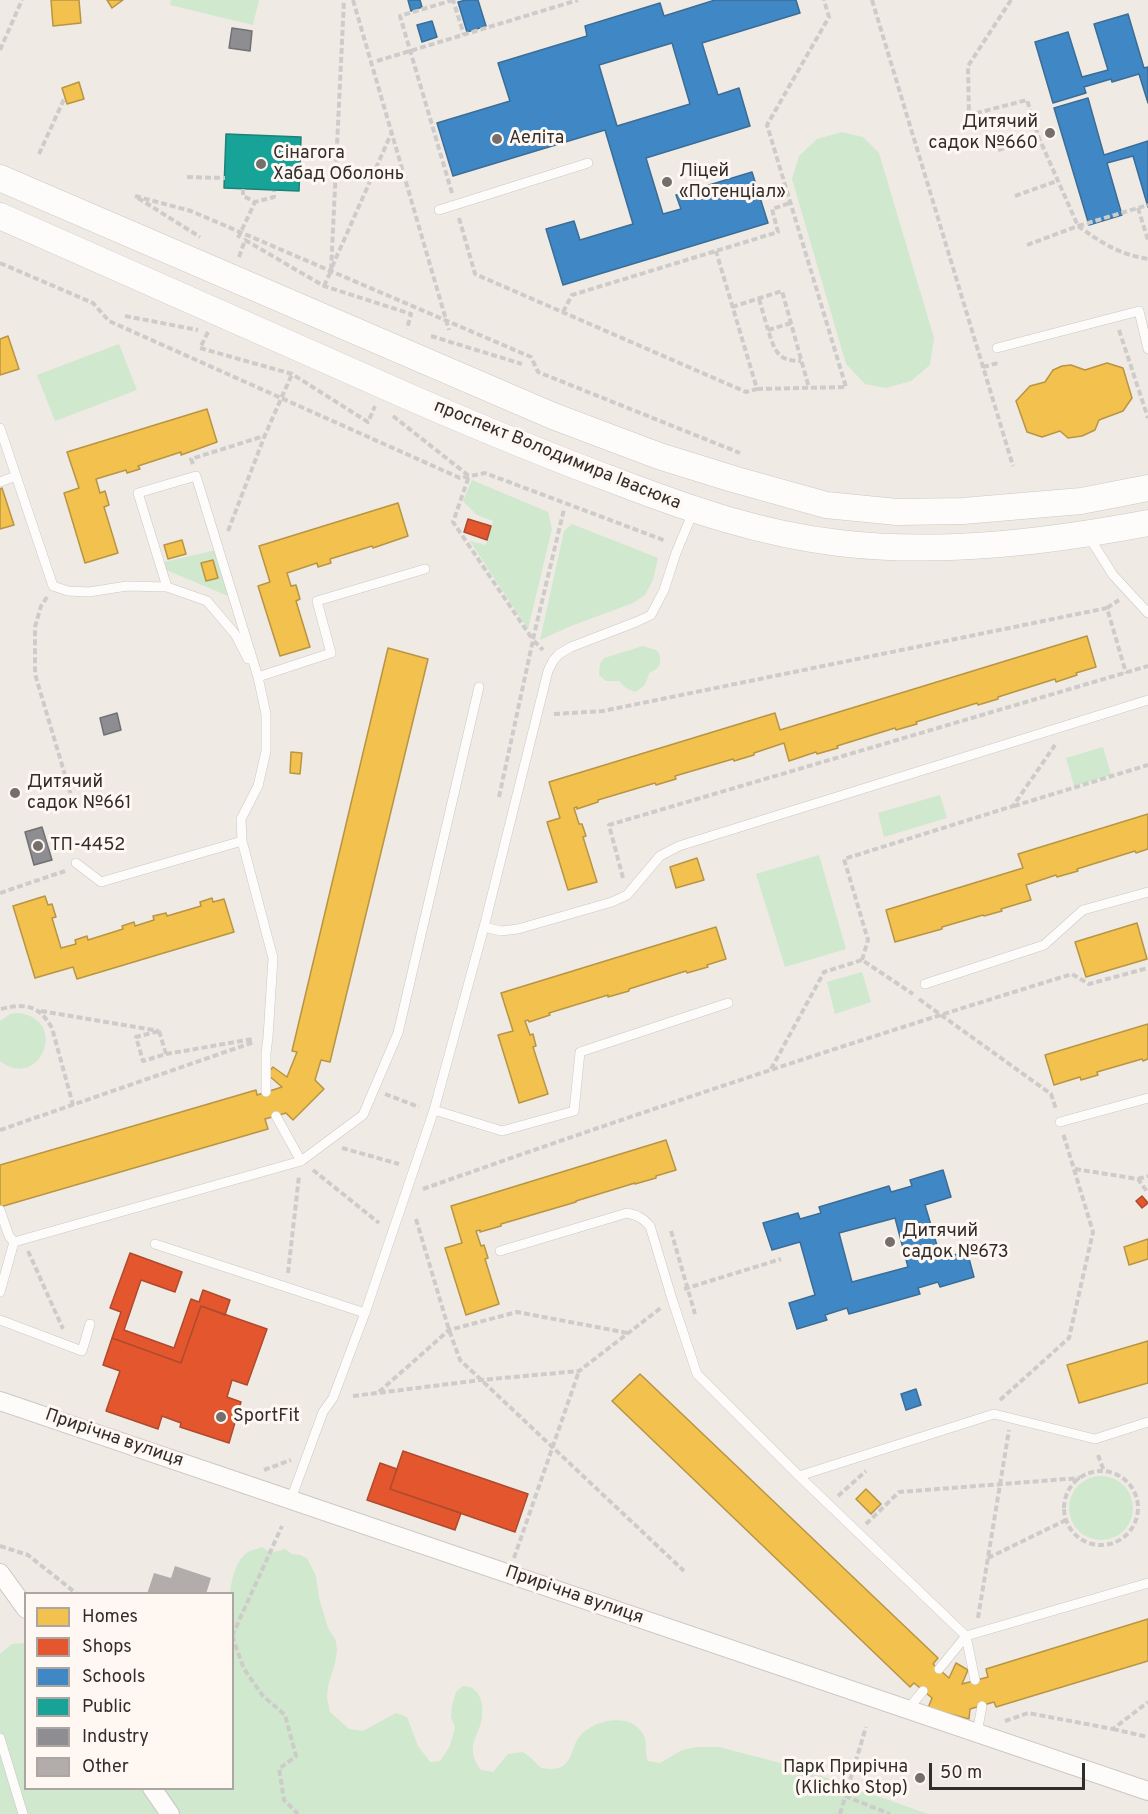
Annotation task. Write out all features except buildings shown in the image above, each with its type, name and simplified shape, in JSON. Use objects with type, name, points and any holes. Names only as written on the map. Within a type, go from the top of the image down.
[{"type":"main road","name":"проспект Володимира Івасюка","points":[[0,178],[552,416],[659,456],[826,506],[897,512],[963,511],[1081,501],[1148,488]]},
{"type":"main road","name":"проспект Володимира Івасюка","points":[[0,216],[552,457],[694,510],[768,532],[839,543],[912,548],[988,545],[1088,535],[1148,523]]},
{"type":"street","name":"Прирічна вулиця","points":[[0,1401],[1148,1791]]},
{"type":"street","points":[[0,1573],[24,1607]]},
{"type":"street","points":[[153,1790],[170,1814]]},
{"type":"lane","points":[[439,210],[588,163]]},
{"type":"lane","points":[[997,348],[1139,311],[1148,349]]},
{"type":"lane","points":[[0,428],[53,586],[68,591],[89,592],[127,586],[166,587],[207,601],[235,634],[258,677]]},
{"type":"lane","points":[[0,482],[16,476]]},
{"type":"lane","points":[[166,587],[138,493],[196,476],[258,677],[266,714],[266,751],[258,786],[241,819],[242,841],[273,958],[266,1053],[266,1092]]},
{"type":"lane","points":[[291,1499],[323,1412],[333,1398],[365,1313],[434,1110],[484,927],[543,688],[553,661],[559,654],[571,647],[651,615],[664,591],[694,510]]},
{"type":"lane","points":[[1088,535],[1113,574],[1148,613]]},
{"type":"lane","points":[[258,677],[331,653],[317,601],[425,569]]},
{"type":"lane","points":[[0,1210],[9,1236],[18,1241],[301,1161],[363,1115],[398,1033],[479,687]]},
{"type":"lane","points":[[484,927],[501,931],[518,929],[612,902],[627,895],[660,856],[679,846],[1148,700]]},
{"type":"lane","points":[[78,865],[101,882],[242,841]]},
{"type":"lane","points":[[925,984],[1044,945],[1083,910],[1148,892]]},
{"type":"lane","points":[[434,1110],[502,1131],[574,1111],[580,1052],[728,1003]]},
{"type":"lane","points":[[1060,1122],[1148,1098]]},
{"type":"lane","points":[[276,1116],[301,1161]]},
{"type":"lane","points":[[500,1251],[627,1213],[645,1220],[651,1226],[697,1374],[858,1532],[971,1634],[975,1680]]},
{"type":"lane","points":[[0,1292],[18,1241]]},
{"type":"lane","points":[[154,1244],[365,1313]]},
{"type":"lane","points":[[0,1320],[82,1351],[90,1324]]},
{"type":"lane","points":[[799,1476],[994,1414],[1095,1439],[1148,1422]]},
{"type":"lane","points":[[939,1669],[971,1634],[1148,1583]]},
{"type":"lane","points":[[908,1709],[923,1691]]},
{"type":"lane","points":[[976,1733],[982,1706]]},
{"type":"lane","points":[[0,1738],[23,1814]]},
{"type":"path","points":[[0,50],[22,0]]},
{"type":"path","points":[[331,271],[344,0]]},
{"type":"path","points":[[353,0],[449,330]]},
{"type":"path","points":[[464,35],[454,0],[400,16],[475,274],[746,392],[846,387],[767,124],[829,17],[824,0]]},
{"type":"path","points":[[377,61],[578,0]]},
{"type":"path","points":[[872,0],[1013,466]]},
{"type":"path","points":[[1011,0],[968,66],[969,115],[1028,100],[1039,138],[1078,226],[1106,246],[1134,257],[1148,259]]},
{"type":"path","points":[[39,154],[65,97]]},
{"type":"path","points":[[324,286],[391,134]]},
{"type":"path","points":[[998,150],[1039,138]]},
{"type":"path","points":[[187,177],[225,178]]},
{"type":"path","points":[[1015,196],[1057,181]]},
{"type":"path","points":[[243,189],[243,196],[255,202],[274,197],[274,190]]},
{"type":"path","points":[[200,237],[135,196],[191,211],[531,357],[538,372],[740,453]]},
{"type":"path","points":[[238,238],[255,202]]},
{"type":"path","points":[[563,312],[572,295],[778,232],[772,209],[790,203]]},
{"type":"path","points":[[1027,245],[1078,226],[1148,205]]},
{"type":"path","points":[[1138,208],[1148,240]]},
{"type":"path","points":[[238,261],[245,240],[324,286],[411,314],[407,329]]},
{"type":"path","points":[[716,251],[757,390]]},
{"type":"path","points":[[0,262],[93,303],[109,321],[460,478],[485,474],[679,546]]},
{"type":"path","points":[[732,307],[782,291],[809,388]]},
{"type":"path","points":[[759,299],[776,353],[788,361],[801,361]]},
{"type":"path","points":[[125,316],[208,332],[200,348],[292,374],[368,422],[376,403]]},
{"type":"path","points":[[768,330],[791,323]]},
{"type":"path","points":[[1119,328],[1148,418]]},
{"type":"path","points":[[430,336],[522,364]]},
{"type":"path","points":[[983,367],[1006,361]]},
{"type":"path","points":[[219,552],[265,435],[292,374]]},
{"type":"path","points":[[386,410],[469,476]]},
{"type":"path","points":[[196,476],[191,459],[265,435]]},
{"type":"path","points":[[469,476],[453,522],[533,640],[564,509]]},
{"type":"path","points":[[53,586],[41,606],[35,627],[35,674],[73,802]]},
{"type":"path","points":[[554,714],[603,711],[1107,608],[1126,673]]},
{"type":"path","points":[[627,895],[609,825],[1148,666]]},
{"type":"path","points":[[1013,806],[1069,725]]},
{"type":"path","points":[[862,960],[868,940],[844,859],[1148,765]]},
{"type":"path","points":[[0,893],[78,865]]},
{"type":"path","points":[[862,960],[942,1014],[1051,1094],[1075,1169],[1093,1232],[1069,1338],[997,1403]]},
{"type":"path","points":[[771,1070],[825,972],[862,960]]},
{"type":"path","points":[[405,1196],[771,1070],[1072,974],[1089,984],[1148,968]]},
{"type":"path","points":[[0,1008],[29,1006],[39,1011],[159,1030]]},
{"type":"path","points":[[39,1011],[51,1028],[73,1105]]},
{"type":"path","points":[[159,1030],[166,1054]]},
{"type":"path","points":[[159,1030],[136,1037],[143,1061],[166,1054],[268,1037]]},
{"type":"path","points":[[0,1130],[268,1037]]},
{"type":"path","points":[[373,1090],[419,1106],[416,1116]]},
{"type":"path","points":[[325,1143],[399,1164]]},
{"type":"path","points":[[396,1174],[403,1155]]},
{"type":"path","points":[[301,1161],[379,1223]]},
{"type":"path","points":[[287,1287],[301,1161]]},
{"type":"path","points":[[1075,1169],[1138,1179],[1148,1176]]},
{"type":"path","points":[[1138,1179],[1148,1193]]},
{"type":"path","points":[[376,1234],[382,1213]]},
{"type":"path","points":[[416,1219],[460,1360],[684,1571]]},
{"type":"path","points":[[671,1231],[697,1321]]},
{"type":"path","points":[[18,1241],[70,1346]]},
{"type":"path","points":[[353,1396],[481,1380],[579,1371],[687,1287],[781,1258]]},
{"type":"path","points":[[378,1393],[449,1330],[517,1312],[628,1333]]},
{"type":"path","points":[[513,1560],[579,1371]]},
{"type":"path","points":[[1000,1427],[1020,1432]]},
{"type":"path","points":[[971,1634],[988,1558],[1009,1429]]},
{"type":"path","points":[[1104,1471],[1098,1455],[1108,1452]]},
{"type":"path","points":[[255,1473],[299,1458]]},
{"type":"path","points":[[811,1472],[837,1496],[873,1464]]},
{"type":"path","points":[[1104,1471],[1126,1480],[1133,1489],[1138,1500],[1135,1524],[1119,1541],[1108,1545],[1096,1545],[1085,1541],[1075,1534],[1066,1520],[1065,1498],[1071,1486],[1080,1478],[1091,1472],[1104,1471]]},
{"type":"path","points":[[858,1532],[899,1492],[1080,1478]]},
{"type":"path","points":[[988,1558],[1066,1520]]},
{"type":"path","points":[[234,1632],[282,1526]]},
{"type":"path","points":[[0,1546],[28,1555],[76,1592]]},
{"type":"path","points":[[234,1642],[244,1669],[263,1696],[285,1715],[296,1756],[279,1769],[284,1800],[298,1814]]},
{"type":"path","points":[[1113,1729],[1148,1702]]},
{"type":"path","points":[[998,1724],[1028,1713],[1148,1737]]},
{"type":"path","points":[[840,1814],[866,1727]]},
{"type":"path","points":[[845,1796],[890,1814]]},
{"type":"green space","points":[[171,0],[259,0],[253,25],[170,5]]},
{"type":"green space","points":[[842,132],[863,137],[879,153],[934,338],[930,365],[911,381],[886,388],[865,384],[846,364],[792,179],[799,156],[817,139]]},
{"type":"green space","points":[[119,344],[137,390],[55,421],[37,375]]},
{"type":"green space","points":[[472,480],[548,512],[552,529],[528,629],[470,541],[486,545],[493,521],[477,515],[463,501]]},
{"type":"green space","points":[[572,524],[658,558],[653,580],[645,595],[633,603],[540,640],[564,531]]},
{"type":"green space","points":[[216,550],[228,596],[166,570],[164,562]]},
{"type":"green space","points":[[643,646],[658,651],[660,662],[656,669],[649,673],[645,684],[635,692],[626,688],[619,681],[606,681],[599,675],[600,664],[604,658]]},
{"type":"green space","points":[[1103,747],[1111,775],[1074,786],[1066,758]]},
{"type":"green space","points":[[940,795],[947,818],[884,837],[878,813]]},
{"type":"green space","points":[[819,855],[846,949],[785,967],[756,874]]},
{"type":"green space","points":[[862,972],[871,1002],[835,1014],[827,982]]},
{"type":"green space","points":[[18,1013],[34,1018],[43,1027],[46,1039],[44,1051],[37,1061],[27,1067],[14,1068],[0,1061],[0,1021],[10,1014]]},
{"type":"green space","points":[[1101,1476],[1119,1482],[1127,1490],[1133,1508],[1127,1526],[1119,1534],[1101,1540],[1083,1534],[1075,1526],[1069,1508],[1075,1490],[1083,1482]]},
{"type":"green space","points":[[262,1547],[273,1552],[285,1549],[292,1554],[307,1558],[316,1576],[319,1598],[328,1628],[336,1641],[337,1651],[327,1697],[330,1712],[349,1729],[363,1731],[396,1713],[407,1717],[418,1746],[430,1762],[440,1761],[450,1746],[455,1727],[451,1717],[452,1705],[456,1692],[463,1686],[477,1692],[481,1701],[481,1722],[473,1753],[481,1770],[493,1772],[508,1754],[523,1752],[541,1768],[561,1767],[569,1760],[579,1737],[585,1731],[611,1720],[620,1720],[629,1722],[643,1734],[648,1761],[660,1763],[682,1750],[719,1747],[796,1767],[928,1814],[0,1814],[0,1654],[12,1644],[24,1643],[24,1790],[234,1790],[234,1592],[230,1592],[237,1565],[248,1552]]},
{"type":"place","name":"Дитячий садок №660","points":[[1050,133]]},
{"type":"place","name":"Аеліта","points":[[497,139]]},
{"type":"place","name":"Сінагога Хабад Оболонь","points":[[261,164]]},
{"type":"place","name":"Ліцей «Потенціал»","points":[[667,182]]},
{"type":"place","name":"Дитячий садок №661","points":[[15,793]]},
{"type":"place","name":"ТП-4452","points":[[38,846]]},
{"type":"place","name":"Дитячий садок №673","points":[[890,1242]]},
{"type":"place","name":"SportFit","points":[[221,1417]]},
{"type":"place","name":"Парк Прирічна (Klichko Stop)","points":[[920,1778]]}]
